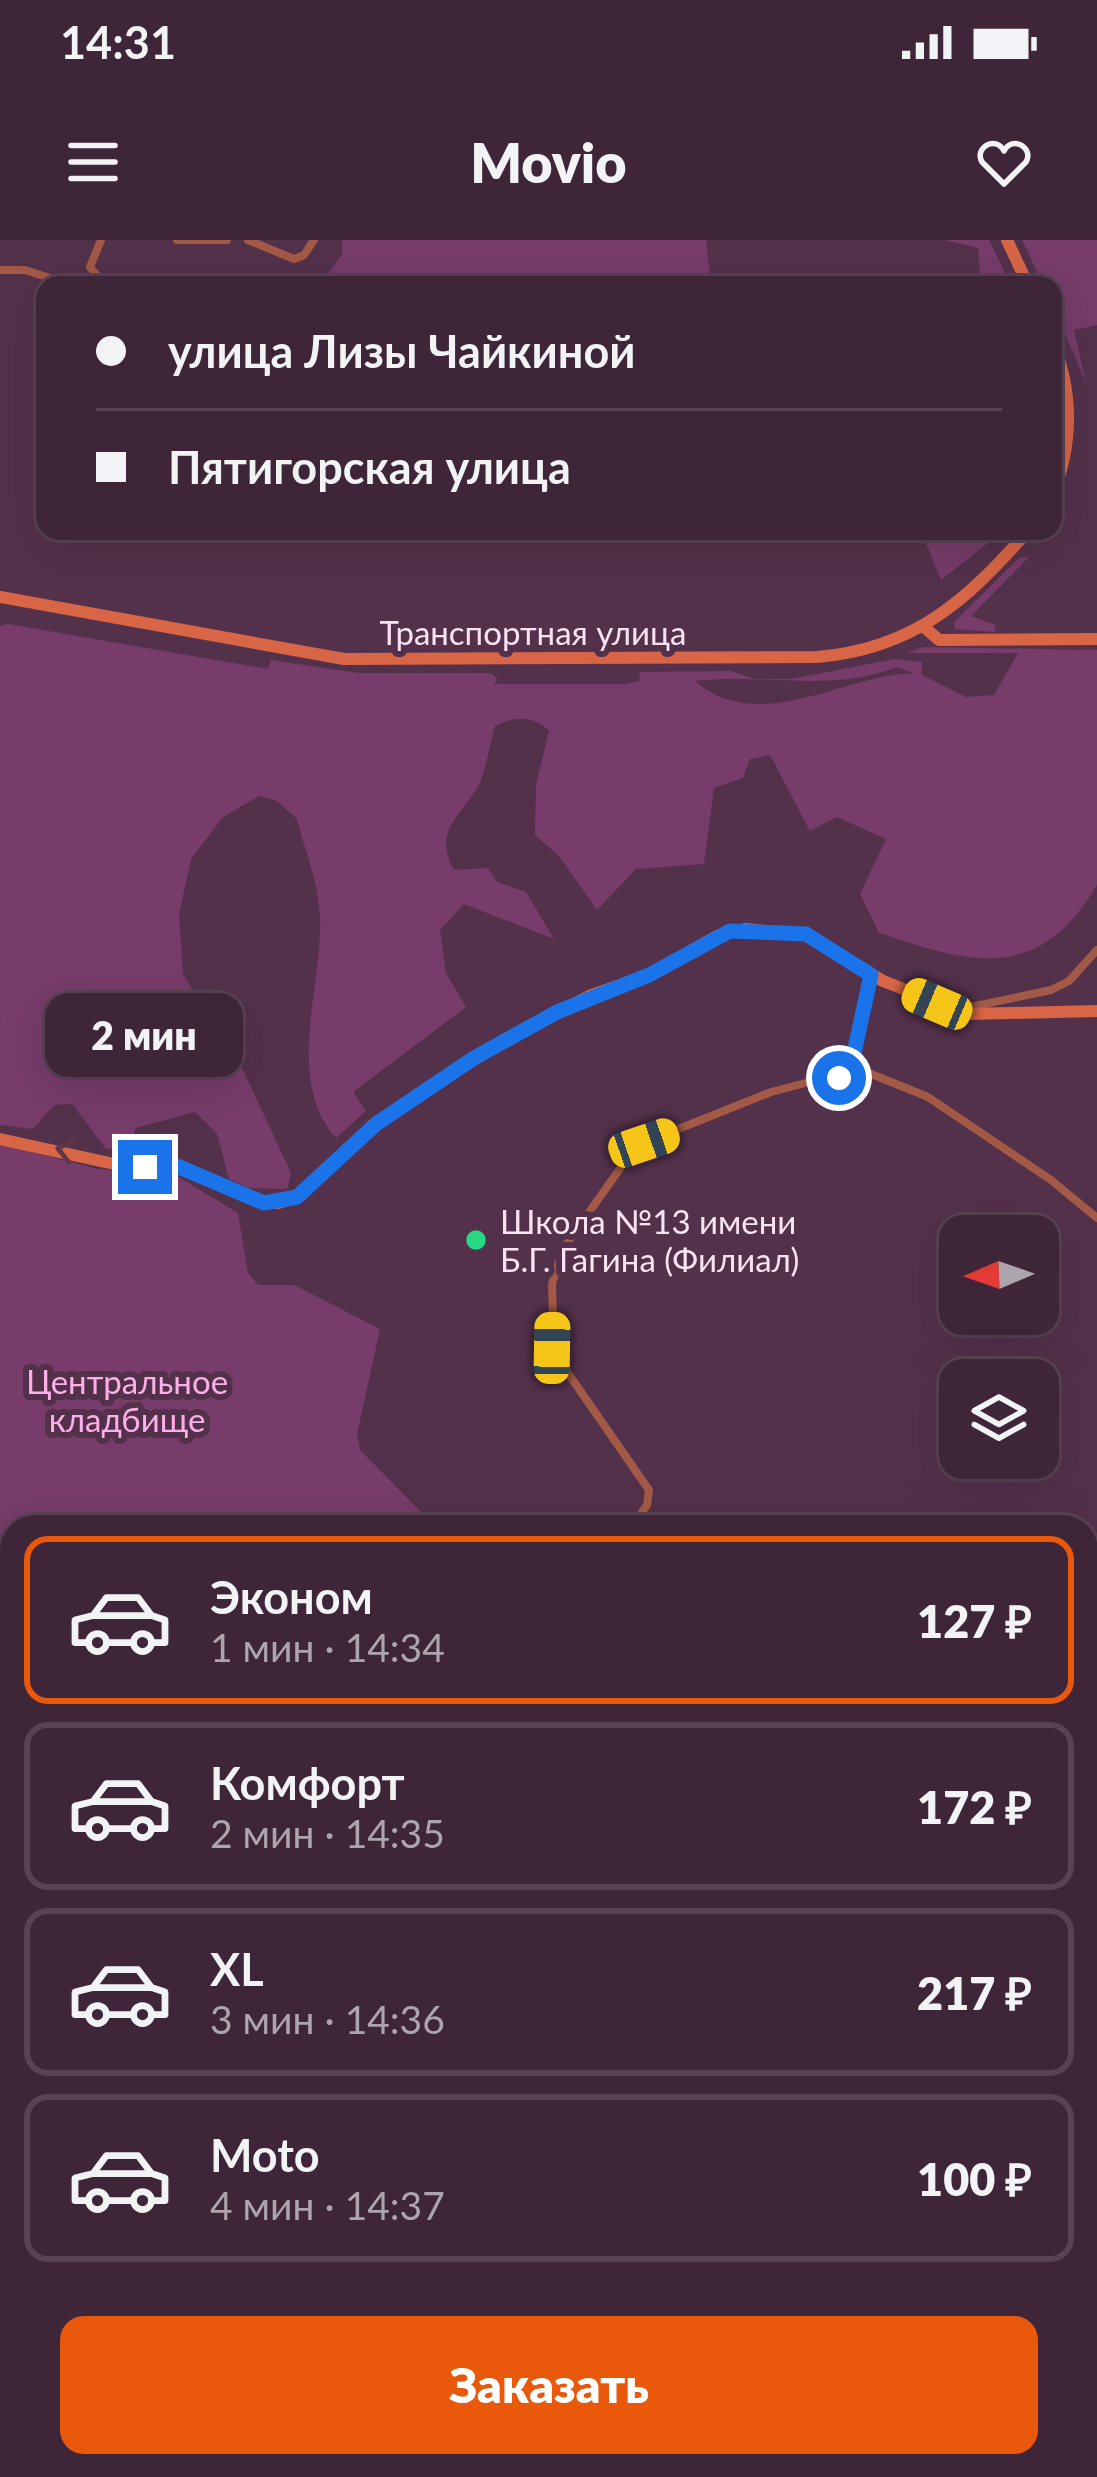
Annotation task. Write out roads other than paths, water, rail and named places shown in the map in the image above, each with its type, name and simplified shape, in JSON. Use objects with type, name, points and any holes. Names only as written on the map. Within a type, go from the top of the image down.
[{"type":"main road","points":[[1007,240],[1024,276]]},
{"type":"main road","points":[[1062,388],[1068,418],[1062,466]]},
{"type":"main road","name":"Транспортная улица","points":[[4,597],[344,659],[818,657],[880,649],[923,626],[1018,540]]},
{"type":"main road","points":[[923,626],[939,640],[1097,639]]},
{"type":"main road","points":[[0,1139],[50,1146],[110,1164],[177,1166],[250,1199],[278,1202],[297,1197],[376,1124],[474,1058],[589,996],[669,966],[717,936],[746,929],[806,934],[871,975],[976,1016],[1097,1011]]},
{"type":"street","points":[[98,276],[90,267],[101,240]]},
{"type":"street","points":[[177,240],[227,240]]},
{"type":"street","points":[[248,240],[294,260],[304,256],[314,240]]},
{"type":"street","points":[[0,270],[44,276]]},
{"type":"street","points":[[954,1010],[1052,990],[1069,981],[1097,950]]},
{"type":"street","points":[[859,1069],[854,1053],[871,975]]},
{"type":"street","points":[[640,1515],[649,1490],[552,1348],[552,1284],[563,1249],[636,1146],[771,1091],[859,1069],[928,1097],[1051,1180],[1097,1218]]},
{"type":"place","name":"Школа №13 имени Б.Г. Гагина (Филиал)","points":[[476,1240]]},
{"type":"park label","name":"Центральное кладбище","points":[[127,1400]]}]
